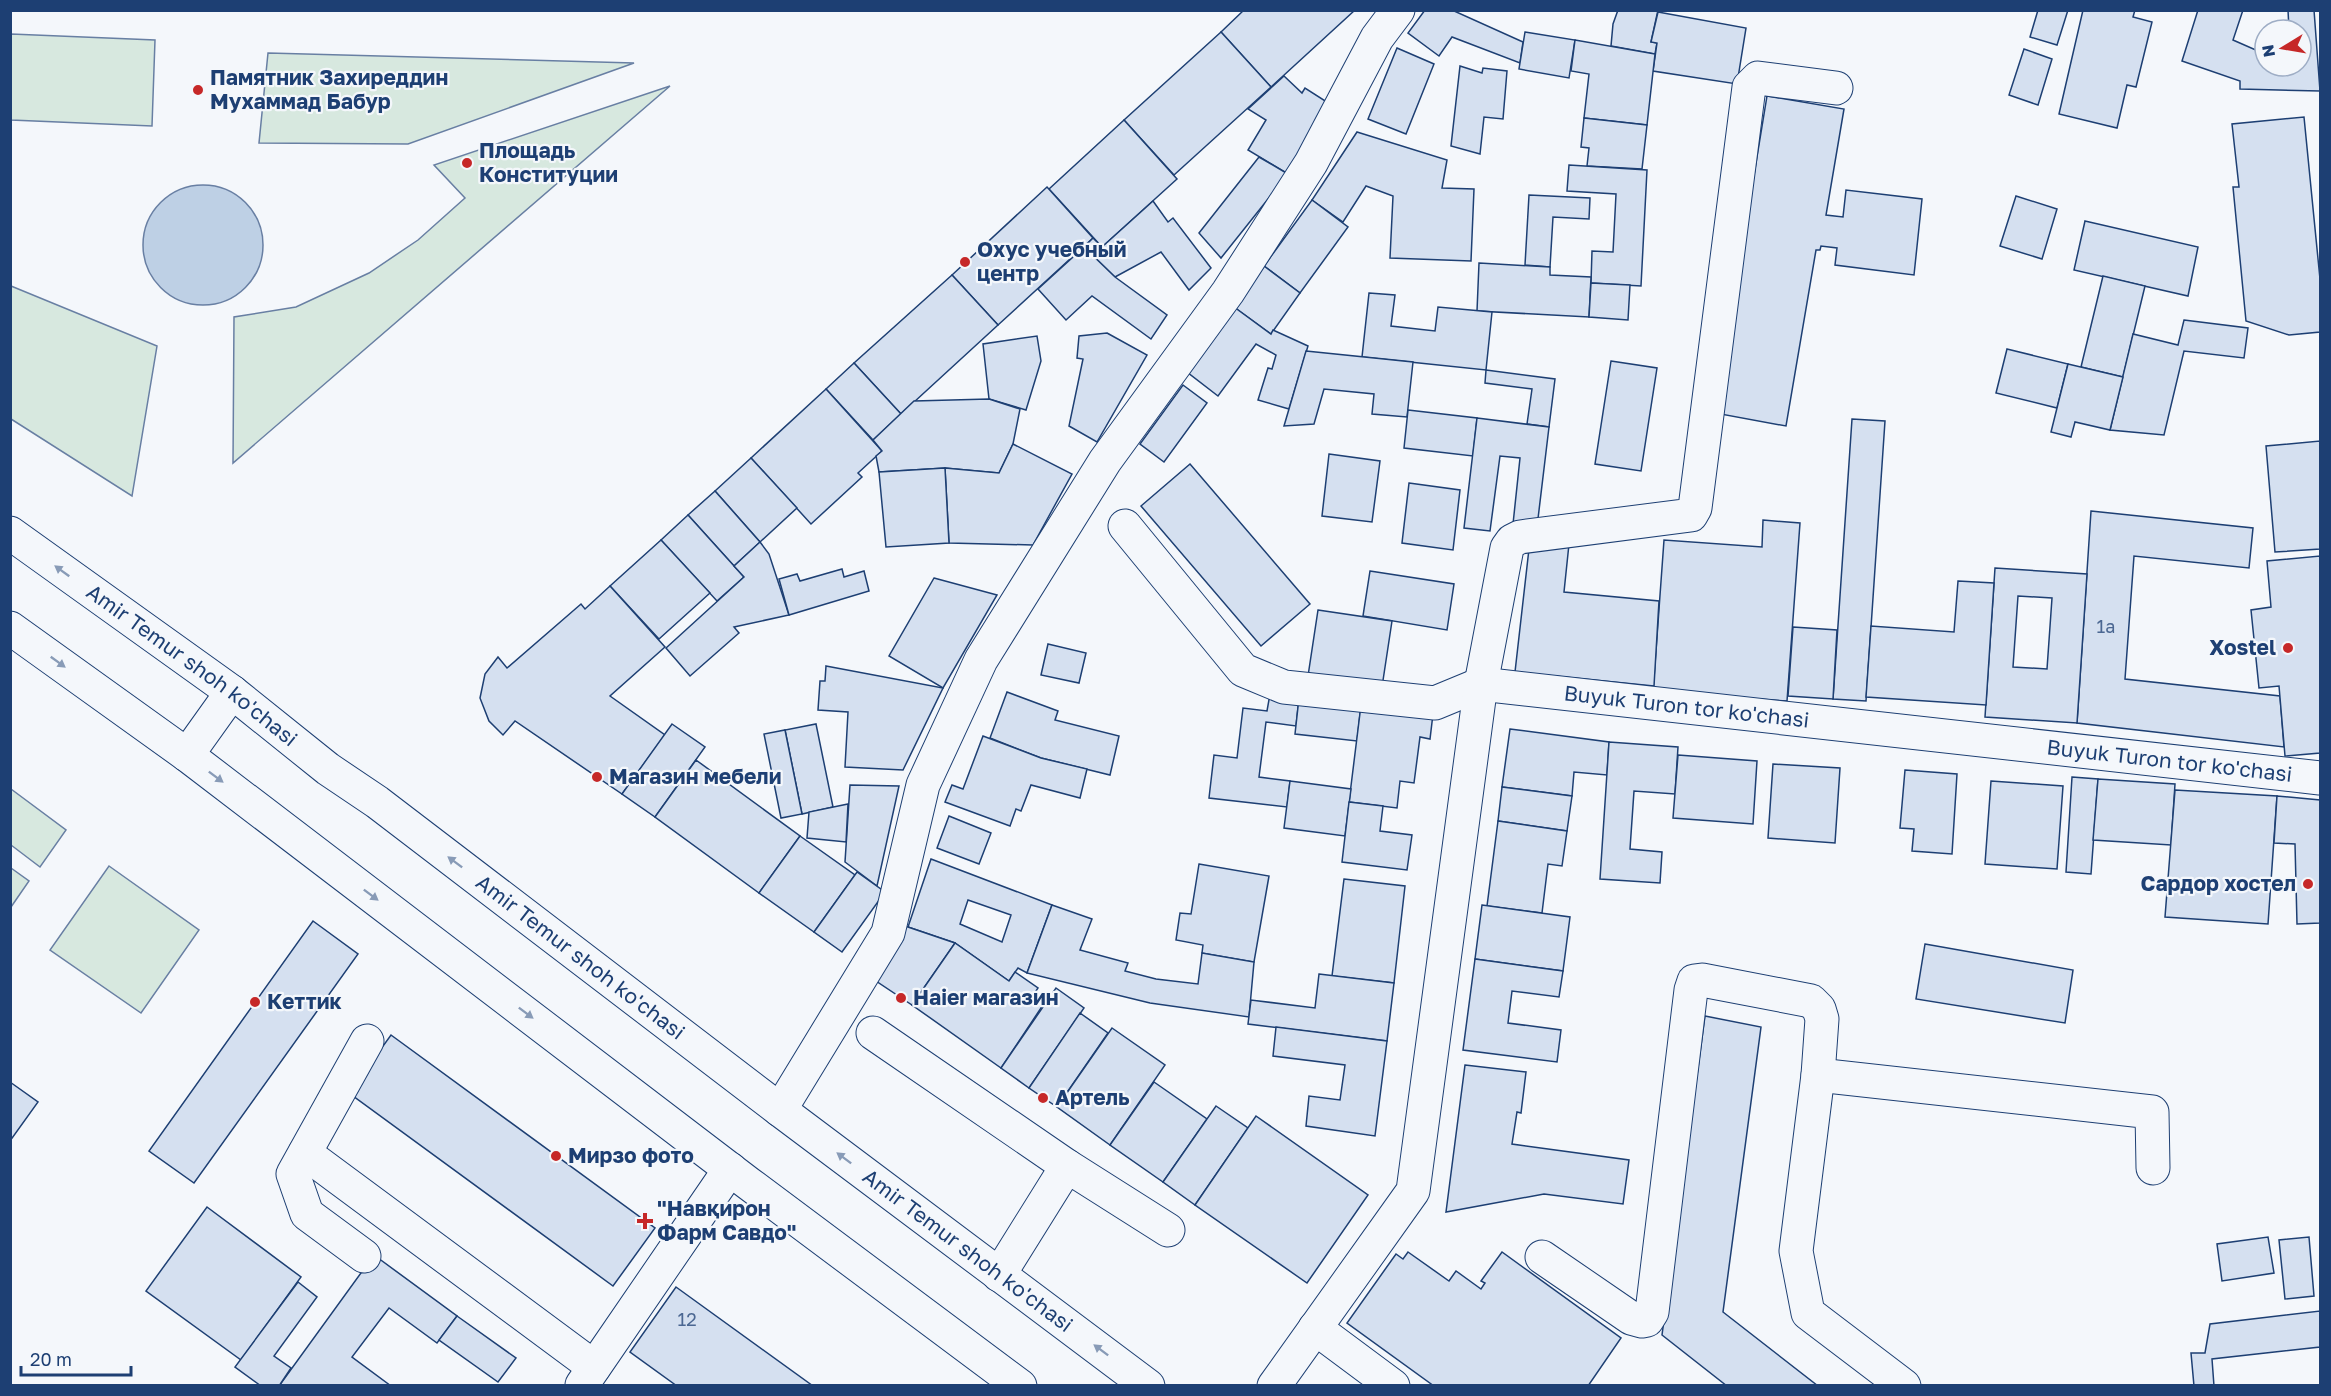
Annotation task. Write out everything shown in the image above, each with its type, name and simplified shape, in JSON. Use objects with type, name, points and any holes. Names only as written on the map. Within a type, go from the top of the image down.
[{"type":"street","points":[[780,1110],[888,933],[923,785],[981,660],[1105,461],[1228,292],[1311,163],[1377,38],[1398,10]]},
{"type":"street","points":[[1274,1386],[1413,1191],[1481,684],[1507,548],[1512,541],[1520,537],[1691,516],[1695,508],[1749,87],[1758,78],[1836,88]]},
{"type":"street","name":"Buyuk Turon tor ko'chasi","points":[[1125,526],[1243,670],[1284,687],[1435,703],[1481,684],[2320,778]]},
{"type":"street","name":"Amir Temur shoh ko'chasi","points":[[10,533],[232,692],[328,769],[381,806],[780,1110],[1148,1386]]},
{"type":"street","points":[[10,628],[187,755],[730,1169],[1020,1386]]},
{"type":"street","points":[[187,755],[232,692]]},
{"type":"street","points":[[1542,1257],[1631,1318],[1642,1322],[1647,1320],[1652,1312],[1691,990],[1694,981],[1702,980],[1811,1000],[1819,1009],[1822,1019],[1818,1075],[1796,1251],[1808,1313],[1904,1386]]},
{"type":"street","points":[[873,1033],[1067,1166],[1168,1230]]},
{"type":"street","points":[[364,1256],[307,1214],[293,1174],[367,1041]]},
{"type":"street","points":[[1818,1075],[2152,1112],[2153,1168]]},
{"type":"street","points":[[304,1153],[588,1376],[730,1169]]},
{"type":"street","points":[[999,1275],[1067,1166]]},
{"type":"street","points":[[1315,1328],[1393,1386]]},
{"type":"shaded area","points":[[11,34],[155,40],[152,126],[11,120]]},
{"type":"shaded area","points":[[268,53],[634,63],[408,144],[259,143]]},
{"type":"shaded area","points":[[670,86],[233,463],[234,317],[296,307],[369,273],[418,240],[465,198],[434,165]]},
{"type":"shaded area","points":[[11,286],[157,346],[132,496],[11,419]]},
{"type":"shaded area","points":[[11,789],[66,830],[40,867],[11,845]]},
{"type":"shaded area","points":[[109,866],[199,930],[141,1013],[50,950]]},
{"type":"shaded area","points":[[11,868],[29,881],[11,907]]},
{"type":"water","points":[[203,185],[226,190],[245,203],[258,222],[263,245],[258,268],[245,287],[226,300],[203,305],[180,300],[161,287],[148,268],[143,245],[148,222],[161,203],[180,190]]},
{"type":"building","points":[[1244,10],[1355,10],[1271,87],[1221,32]]},
{"type":"building","points":[[1425,10],[1452,10],[1523,42],[1520,63],[1452,37],[1439,56],[1408,33]]},
{"type":"building","points":[[1618,10],[1658,10],[1651,42],[1657,43],[1655,54],[1611,46],[1613,24]]},
{"type":"building","points":[[2038,10],[2068,10],[2057,45],[2030,37]]},
{"type":"building","points":[[2083,10],[2135,10],[2133,17],[2152,22],[2136,87],[2127,85],[2117,128],[2059,114]]},
{"type":"building","points":[[2198,10],[2243,10],[2233,40],[2253,49],[2253,78],[2313,78],[2313,18],[2288,18],[2288,10],[2314,10],[2320,91],[2240,89],[2240,81],[2182,61]]},
{"type":"building","points":[[1658,12],[1746,28],[1737,84],[1653,71],[1657,43],[1651,42]]},
{"type":"building","points":[[1221,32],[1271,87],[1174,175],[1124,120]]},
{"type":"building","points":[[1525,32],[1575,40],[1569,78],[1519,69]]},
{"type":"building","points":[[1575,40],[1655,54],[1647,125],[1584,118],[1589,74],[1571,71]]},
{"type":"building","points":[[1397,48],[1434,64],[1406,134],[1368,119]]},
{"type":"building","points":[[2024,49],[2052,59],[2038,105],[2009,95]]},
{"type":"building","points":[[1460,66],[1482,73],[1483,68],[1507,71],[1503,119],[1484,117],[1480,154],[1451,146]]},
{"type":"building","points":[[1284,76],[1302,93],[1305,88],[1330,104],[1288,174],[1248,150],[1266,120],[1248,109]]},
{"type":"building","points":[[1767,96],[1844,109],[1826,215],[1843,217],[1846,190],[1922,199],[1914,275],[1835,265],[1837,248],[1821,246],[1820,250],[1816,250],[1786,426],[1715,413]]},
{"type":"building","points":[[2304,117],[2320,279],[2320,332],[2289,335],[2246,321],[2233,187],[2239,187],[2232,124]]},
{"type":"building","points":[[1584,118],[1647,125],[1642,169],[1587,166],[1589,148],[1581,147]]},
{"type":"building","points":[[1124,120],[1177,179],[1102,247],[1049,189]]},
{"type":"building","points":[[1357,132],[1447,160],[1442,188],[1474,189],[1471,261],[1390,258],[1393,196],[1366,186],[1343,222],[1312,200]]},
{"type":"building","points":[[1259,157],[1288,174],[1221,258],[1199,233]]},
{"type":"building","points":[[1569,165],[1647,170],[1641,286],[1591,283],[1592,251],[1613,252],[1616,194],[1567,191]]},
{"type":"building","points":[[1047,187],[1093,238],[998,325],[952,275]]},
{"type":"building","points":[[1529,195],[1590,198],[1589,219],[1553,217],[1550,267],[1525,265]]},
{"type":"building","points":[[2016,196],[2057,209],[2042,259],[2000,246]]},
{"type":"building","points":[[1312,200],[1348,227],[1300,293],[1264,266]]},
{"type":"building","points":[[1153,201],[1168,222],[1173,218],[1211,268],[1189,290],[1161,252],[1115,277],[1084,247],[1093,238],[1102,247]]},
{"type":"building","points":[[2085,221],[2198,247],[2188,296],[2074,270]]},
{"type":"building","points":[[1084,247],[1115,277],[1167,315],[1151,339],[1092,296],[1066,320],[1038,289]]},
{"type":"building","points":[[1479,263],[1550,267],[1550,275],[1591,277],[1589,317],[1477,311]]},
{"type":"building","points":[[1264,266],[1300,293],[1271,334],[1234,307]]},
{"type":"building","points":[[952,275],[998,325],[901,414],[854,363]]},
{"type":"building","points":[[2103,276],[2145,286],[2123,377],[2081,367]]},
{"type":"building","points":[[1591,283],[1630,285],[1628,320],[1589,317]]},
{"type":"building","points":[[1369,293],[1395,295],[1391,326],[1435,331],[1438,307],[1492,312],[1486,370],[1362,357]]},
{"type":"building","points":[[1234,307],[1271,334],[1273,330],[1308,346],[1289,409],[1258,400],[1268,368],[1272,369],[1276,355],[1256,344],[1218,396],[1187,372]]},
{"type":"building","points":[[2184,320],[2248,328],[2244,358],[2184,351],[2164,435],[2110,430],[2133,334],[2178,345]]},
{"type":"building","points":[[1107,333],[1147,355],[1097,442],[1069,426],[1083,359],[1077,358],[1079,336]]},
{"type":"building","points":[[1037,336],[1041,361],[1026,410],[989,399],[983,344]]},
{"type":"building","points":[[2007,349],[2068,364],[2057,408],[1996,393]]},
{"type":"building","points":[[1306,351],[1413,362],[1407,417],[1372,414],[1374,394],[1324,389],[1314,424],[1284,426]]},
{"type":"building","points":[[1611,361],[1657,368],[1641,471],[1595,464]]},
{"type":"building","points":[[854,363],[901,414],[873,440],[826,389]]},
{"type":"building","points":[[2068,364],[2123,377],[2110,430],[2075,422],[2071,437],[2051,432]]},
{"type":"building","points":[[1486,370],[1555,379],[1549,427],[1527,424],[1532,389],[1485,383]]},
{"type":"building","points":[[1183,385],[1207,403],[1164,462],[1140,444]]},
{"type":"building","points":[[826,389],[882,451],[858,473],[862,477],[811,524],[751,458]]},
{"type":"building","points":[[989,399],[1020,409],[1013,444],[999,473],[945,468],[879,472],[876,456],[882,451],[873,440],[914,401]]},
{"type":"building","points":[[1408,410],[1477,418],[1473,456],[1404,448]]},
{"type":"building","points":[[1477,418],[1549,427],[1537,527],[1513,524],[1520,458],[1500,456],[1490,531],[1464,528]]},
{"type":"building","points":[[1852,419],[1885,421],[1866,701],[1833,699]]},
{"type":"building","points":[[2320,441],[2320,549],[2275,552],[2266,446]]},
{"type":"building","points":[[1013,444],[1072,474],[1033,545],[949,543],[945,468],[999,473]]},
{"type":"building","points":[[1329,454],[1380,461],[1372,522],[1322,516]]},
{"type":"building","points":[[751,458],[797,508],[760,542],[715,491]]},
{"type":"building","points":[[1190,464],[1310,604],[1261,646],[1141,506]]},
{"type":"building","points":[[945,468],[949,543],[886,547],[879,472]]},
{"type":"building","points":[[1409,483],[1460,490],[1453,550],[1402,543]]},
{"type":"building","points":[[715,491],[760,542],[734,566],[688,515]]},
{"type":"building","points":[[2091,511],[2253,528],[2249,568],[2134,556],[2125,679],[2280,696],[2284,747],[2077,723]]},
{"type":"building","points":[[688,515],[744,577],[717,601],[661,540]]},
{"type":"building","points":[[1763,520],[1800,523],[1787,701],[1653,692],[1664,540],[1762,547]]},
{"type":"building","points":[[661,540],[710,593],[659,639],[610,586]]},
{"type":"building","points":[[1530,540],[1569,544],[1564,592],[1659,601],[1654,686],[1515,672]]},
{"type":"building","points":[[760,542],[769,554],[789,615],[734,627],[739,633],[690,676],[666,648],[744,577],[734,566]]},
{"type":"building","name":"Xostel","points":[[2320,556],[2320,753],[2285,756],[2279,686],[2259,688],[2251,610],[2271,607],[2267,561]]},
{"type":"building","points":[[1995,568],[2087,574],[2077,723],[1985,717]],"holes":[[[2018,596],[2052,598],[2047,669],[2013,667]]]},
{"type":"building","points":[[842,569],[844,577],[864,571],[869,591],[789,615],[779,579],[797,574],[800,581]]},
{"type":"building","points":[[1370,571],[1454,584],[1447,630],[1363,616]]},
{"type":"building","points":[[934,578],[997,595],[943,688],[889,656]]},
{"type":"building","points":[[1958,581],[1994,583],[1986,705],[1866,697],[1871,626],[1954,632]]},
{"type":"building","points":[[610,586],[665,647],[610,696],[665,735],[622,794],[515,721],[503,735],[489,721],[480,698],[485,674],[498,657],[507,668],[581,604],[585,609]]},
{"type":"building","points":[[1318,610],[1392,621],[1382,687],[1308,676]]},
{"type":"building","points":[[1793,627],[1837,630],[1833,699],[1788,696]]},
{"type":"building","points":[[1048,644],[1086,653],[1079,683],[1041,675]]},
{"type":"building","points":[[826,666],[943,688],[903,770],[845,767],[848,712],[818,710],[820,681],[825,681]]},
{"type":"building","points":[[1007,692],[1058,711],[1055,720],[1119,736],[1110,775],[1041,758],[990,738]]},
{"type":"building","points":[[1270,694],[1299,698],[1296,726],[1266,722],[1259,777],[1290,781],[1287,807],[1209,798],[1214,755],[1237,758],[1243,708],[1267,711]]},
{"type":"building","points":[[1299,698],[1361,705],[1357,741],[1295,734]]},
{"type":"building","points":[[1361,705],[1433,714],[1430,739],[1420,737],[1414,783],[1400,781],[1397,808],[1349,802]]},
{"type":"building","points":[[672,724],[705,747],[655,817],[622,794]]},
{"type":"building","points":[[816,724],[833,807],[802,814],[785,730]]},
{"type":"building","points":[[1510,729],[1609,742],[1607,775],[1574,772],[1572,796],[1502,787]]},
{"type":"building","points":[[785,730],[802,814],[781,818],[764,734]]},
{"type":"building","points":[[983,736],[1041,758],[1087,769],[1080,798],[1031,785],[1021,811],[1016,809],[1010,826],[945,802],[952,785],[963,789]]},
{"type":"building","points":[[1609,742],[1678,747],[1675,794],[1634,791],[1630,849],[1662,852],[1660,883],[1600,879]]},
{"type":"building","points":[[1678,755],[1757,761],[1753,824],[1673,818]]},
{"type":"building","points":[[696,760],[800,836],[759,893],[655,817]]},
{"type":"building","points":[[1773,764],[1840,768],[1835,843],[1768,838]]},
{"type":"building","points":[[1905,770],[1957,774],[1952,854],[1912,851],[1914,829],[1900,828]]},
{"type":"building","points":[[2072,777],[2098,779],[2091,874],[2066,872]]},
{"type":"building","points":[[2098,779],[2175,784],[2171,845],[2093,840]]},
{"type":"building","points":[[1290,781],[1351,789],[1345,836],[1284,828]]},
{"type":"building","points":[[1991,781],[2063,786],[2057,869],[1985,864]]},
{"type":"building","points":[[850,785],[899,786],[877,886],[845,862]]},
{"type":"building","points":[[1502,787],[1572,796],[1567,831],[1498,821]]},
{"type":"building","points":[[2175,790],[2277,796],[2268,924],[2165,917]]},
{"type":"building","name":"Сардор хостел","points":[[2277,796],[2320,800],[2320,923],[2297,924],[2295,844],[2274,843]]},
{"type":"building","points":[[1349,802],[1383,806],[1380,831],[1412,835],[1407,870],[1342,862]]},
{"type":"building","points":[[848,804],[846,842],[807,838],[809,812]]},
{"type":"building","points":[[949,816],[991,833],[979,864],[937,848]]},
{"type":"building","points":[[1498,821],[1567,831],[1562,866],[1548,864],[1542,913],[1487,906]]},
{"type":"building","points":[[800,836],[855,875],[814,932],[759,893]]},
{"type":"building","points":[[931,859],[1052,905],[1027,973],[1018,968],[1009,981],[955,943],[908,927]],"holes":[[[968,900],[1011,915],[1002,942],[960,924]]]},
{"type":"building","points":[[1199,864],[1269,876],[1254,962],[1202,953],[1203,945],[1176,940],[1180,913],[1191,914]]},
{"type":"building","points":[[857,872],[885,892],[842,952],[814,932]]},
{"type":"building","points":[[1344,879],[1405,886],[1394,983],[1332,976]]},
{"type":"building","points":[[1052,905],[1092,919],[1080,950],[1128,963],[1125,971],[1156,979],[1198,984],[1202,953],[1254,962],[1249,1017],[1150,1003],[1027,973]]},
{"type":"building","points":[[1482,905],[1570,917],[1563,971],[1475,959]]},
{"type":"building","points":[[313,921],[358,954],[194,1183],[149,1151]]},
{"type":"building","points":[[902,925],[955,943],[912,1005],[873,979]]},
{"type":"building","points":[[955,943],[1009,981],[1015,972],[1038,988],[1032,997],[1043,1005],[1001,1068],[912,1005]]},
{"type":"building","points":[[1925,944],[2073,970],[2065,1023],[1916,999]]},
{"type":"building","points":[[1475,959],[1563,971],[1559,997],[1512,991],[1508,1023],[1561,1030],[1557,1062],[1463,1050]]},
{"type":"building","points":[[1319,974],[1394,983],[1387,1041],[1248,1024],[1251,1000],[1315,1008]]},
{"type":"building","points":[[1056,988],[1084,1008],[1029,1088],[1001,1068]]},
{"type":"building","points":[[1080,1013],[1108,1033],[1057,1107],[1029,1088]]},
{"type":"building","points":[[1705,1016],[1761,1027],[1723,1312],[1818,1386],[1727,1386],[1662,1335]]},
{"type":"building","points":[[1276,1027],[1387,1041],[1375,1136],[1306,1126],[1309,1096],[1340,1100],[1345,1065],[1273,1056]]},
{"type":"building","points":[[1112,1028],[1165,1065],[1110,1145],[1057,1107]]},
{"type":"building","points":[[391,1035],[655,1228],[613,1286],[349,1093]]},
{"type":"building","points":[[1465,1065],[1526,1072],[1521,1113],[1517,1112],[1512,1144],[1629,1160],[1623,1204],[1544,1194],[1446,1212]]},
{"type":"building","points":[[10,1082],[38,1102],[10,1141]]},
{"type":"building","points":[[1154,1082],[1207,1119],[1163,1182],[1110,1145]]},
{"type":"building","points":[[1216,1106],[1248,1128],[1195,1205],[1163,1182]]},
{"type":"building","points":[[1256,1116],[1368,1195],[1307,1283],[1195,1205]]},
{"type":"building","points":[[207,1207],[301,1277],[241,1360],[146,1291]]},
{"type":"building","points":[[2268,1237],[2274,1273],[2222,1281],[2217,1244]]},
{"type":"building","points":[[2309,1237],[2314,1296],[2285,1299],[2279,1240]]},
{"type":"building","points":[[1408,1252],[1449,1281],[1456,1271],[1481,1289],[1485,1283],[1481,1281],[1502,1252],[1621,1338],[1588,1386],[1434,1386],[1347,1323],[1396,1254],[1403,1259]]},
{"type":"building","points":[[374,1255],[457,1316],[437,1343],[389,1308],[352,1357],[391,1386],[279,1386]]},
{"type":"building","points":[[298,1282],[317,1297],[274,1356],[291,1368],[279,1386],[261,1386],[235,1367]]},
{"type":"building","points":[[676,1287],[813,1386],[677,1386],[630,1352]]},
{"type":"building","points":[[2320,1311],[2320,1347],[2212,1359],[2214,1386],[2194,1386],[2191,1353],[2205,1353],[2210,1324]]},
{"type":"building","points":[[457,1316],[516,1358],[498,1382],[439,1340]]},
{"type":"place","name":"Памятник Захиреддин Мухаммад Бабур","points":[[198,90]]},
{"type":"place","name":"Площадь Конституции","points":[[467,163]]},
{"type":"place","name":"Охус учебный центр","points":[[965,262]]},
{"type":"place","name":"Xostel","points":[[2288,648]]},
{"type":"place","name":"Магазин мебели","points":[[597,777]]},
{"type":"place","name":"Сардор хостел","points":[[2308,884]]},
{"type":"place","name":"Haier магазин","points":[[901,998]]},
{"type":"place","name":"Кеттик","points":[[255,1002]]},
{"type":"place","name":"Артель","points":[[1043,1098]]},
{"type":"place","name":"Мирзо фото","points":[[556,1156]]},
{"type":"place","name":"\"Навқирон Фарм Савдо\"","points":[[645,1221]]}]
